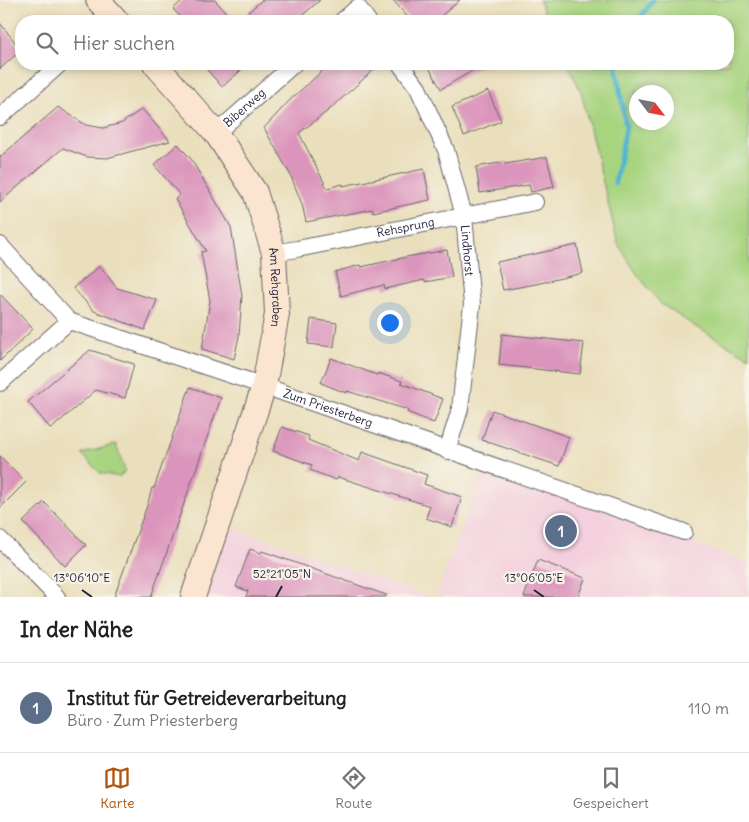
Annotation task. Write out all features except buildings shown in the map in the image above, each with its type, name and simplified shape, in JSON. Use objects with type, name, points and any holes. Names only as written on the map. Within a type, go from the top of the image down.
[{"type":"street","points":[[349,15],[358,7],[364,15]]},
{"type":"street","points":[[0,117],[53,70]]},
{"type":"street","name":"Am Rehgraben","points":[[160,70],[216,133],[255,192],[274,252],[277,314],[264,386],[193,597]]},
{"type":"street","name":"Biberweg","points":[[216,133],[287,70]]},
{"type":"street","name":"Lindhorst","points":[[404,70],[418,88],[446,150],[464,216],[472,304],[460,409],[448,451]]},
{"type":"street","name":"Rehsprung","points":[[274,252],[536,202]]},
{"type":"street","name":"Zum Priesterberg","points":[[0,244],[69,321],[264,386],[684,532]]},
{"type":"street","points":[[0,383],[69,321]]},
{"type":"street","points":[[0,539],[57,597]]},
{"type":"shaded area","points":[[483,469],[572,498],[749,563],[749,597],[436,597]]},
{"type":"shaded area","points":[[230,527],[431,597],[207,597]]},
{"type":"green space","points":[[539,0],[749,0],[749,357],[696,327],[661,304],[637,274],[618,244],[581,92],[571,70],[734,70],[734,15],[545,15]]},
{"type":"green space","points":[[116,444],[125,471],[119,477],[100,473],[82,454]]},
{"type":"waterway","points":[[642,15],[653,0]]},
{"type":"waterway","points":[[615,183],[626,128],[617,70]]},
{"type":"place","name":"Institut für Getreideverarbeitung","points":[[561,531]]}]
